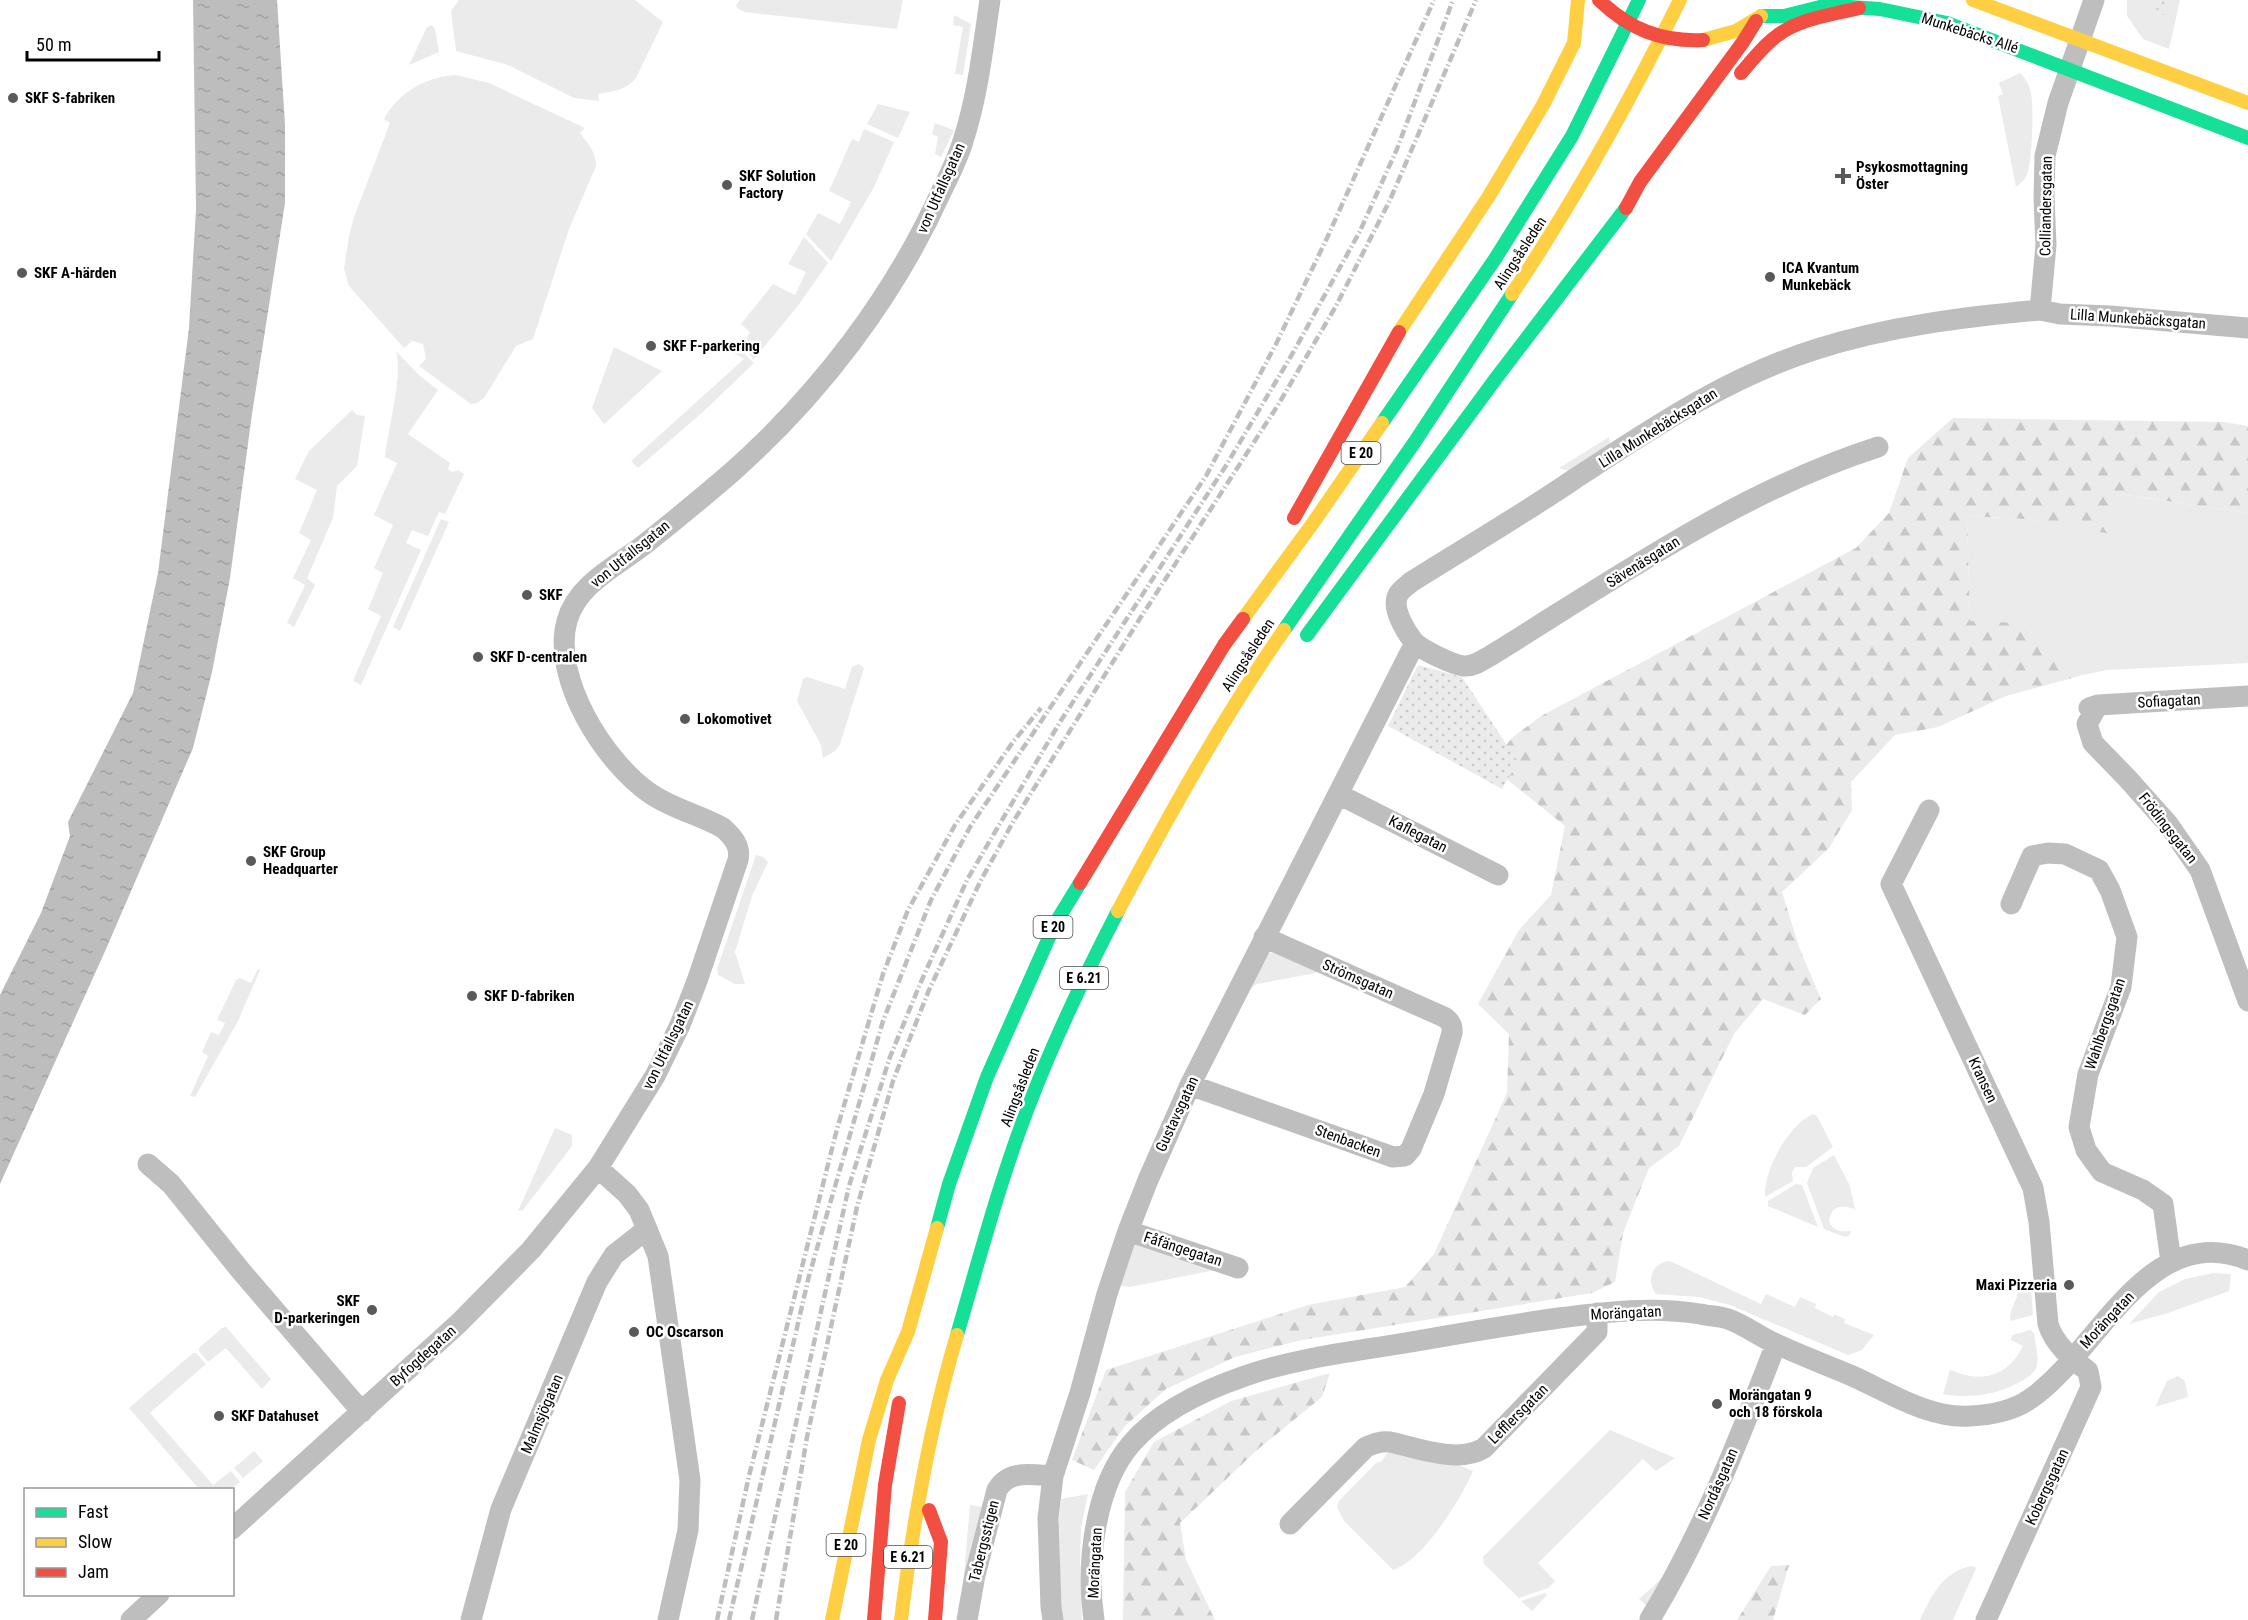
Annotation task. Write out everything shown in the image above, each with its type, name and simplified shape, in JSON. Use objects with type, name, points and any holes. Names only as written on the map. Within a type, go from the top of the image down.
[{"type":"main road","points":[[1286,532],[1390,345],[1489,196],[1543,105],[1574,43],[1578,0]]},
{"type":"main road","points":[[1599,0],[1616,17],[1646,34],[1680,41],[1703,40],[1736,31],[1758,19]]},
{"type":"main road","name":"Alingsåsleden","points":[[908,1332],[946,1194],[987,1077],[1055,924],[1224,645],[1313,524],[1496,259],[1572,136],[1639,0]]},
{"type":"main road","name":"Alingsåsleden","points":[[944,1379],[992,1217],[1030,1102],[1078,988],[1165,822],[1258,667],[1414,443],[1556,228],[1652,57],[1680,0]]},
{"type":"main road","name":"Munkebäcks Allé","points":[[1974,0],[2248,103]]},
{"type":"main road","points":[[1624,212],[1640,182],[1758,19],[1777,1]]},
{"type":"main road","name":"Munkebäcks Allé","points":[[1758,19],[1784,16],[1824,6],[1910,14],[1947,23],[2248,138]]},
{"type":"main road","points":[[1730,85],[1769,42],[1782,32],[1820,16],[1859,8]]},
{"type":"main road","points":[[1300,644],[1497,377],[1624,212],[1648,189],[1719,98]]},
{"type":"main road","points":[[1224,645],[1275,553]]},
{"type":"main road","points":[[1212,742],[1259,695]]},
{"type":"main road","name":"E 6.21","points":[[874,1620],[885,1485],[902,1385],[908,1332]]},
{"type":"main road","name":"E 20","points":[[832,1620],[869,1440],[887,1380],[908,1332]]},
{"type":"main road","points":[[926,1545],[944,1379]]},
{"type":"main road","name":"E 6.21","points":[[901,1620],[914,1514],[944,1379]]},
{"type":"main road","points":[[866,1549],[885,1485]]},
{"type":"main road","points":[[929,1510],[941,1542],[935,1620]]},
{"type":"street","name":"von Utfallsgatan","points":[[598,1168],[655,1076],[680,1025],[740,853],[732,836],[723,828],[651,794],[613,760],[600,743],[579,703],[567,666],[565,632],[567,619],[581,595],[593,583],[732,472],[776,429],[835,364],[861,330],[915,244],[934,208],[962,143],[981,64],[990,0]]},
{"type":"street","points":[[2070,69],[2094,0]]},
{"type":"street","name":"Colliandersgatan","points":[[2040,309],[2046,245],[2045,156],[2058,103],[2070,69]]},
{"type":"street","name":"Lilla Munkebäcksgatan","points":[[1415,643],[1396,606],[1398,595],[1411,582],[1682,409],[1726,386],[1816,349],[1912,325],[2040,309],[2060,314],[2248,328]]},
{"type":"street","name":"Sävenäsgatan","points":[[1415,643],[1462,666],[1476,663],[1727,511],[1855,454],[1878,447]]},
{"type":"street","name":"Gustavsgatan","points":[[1053,1620],[1048,1518],[1053,1476],[1128,1231],[1190,1085],[1415,643]]},
{"type":"street","name":"Sofiagatan","points":[[2094,706],[2248,696]]},
{"type":"street","name":"Frödingsgatan","points":[[2094,706],[2087,724],[2093,743],[2168,825],[2200,870],[2248,1001]]},
{"type":"street","name":"Kaflegatan","points":[[1338,794],[1498,874]]},
{"type":"street","name":"Kransen","points":[[1929,810],[1891,884],[2033,1188],[2039,1222],[2048,1324],[2051,1335],[2072,1359]]},
{"type":"street","name":"Wahlbergsgatan","points":[[2011,904],[2032,856],[2048,853],[2065,854],[2099,870],[2110,890],[2127,937],[2121,987],[2088,1074],[2079,1127],[2086,1150],[2102,1172],[2143,1190],[2163,1204],[2171,1262]]},
{"type":"street","name":"Strömsgatan","points":[[1264,937],[1444,1017],[1450,1023]]},
{"type":"street","name":"Stenbacken","points":[[1190,1085],[1399,1158],[1405,1156],[1411,1149],[1422,1123],[1452,1033],[1453,1027],[1450,1023]]},
{"type":"street","points":[[148,1164],[171,1184],[234,1263],[362,1412]]},
{"type":"street","points":[[598,1168],[627,1194],[639,1210],[658,1256],[690,1480],[688,1530],[668,1620]]},
{"type":"street","name":"Byfogdegatan","points":[[234,1527],[459,1323],[518,1264],[598,1168]]},
{"type":"street","name":"Malmsjögatan","points":[[471,1620],[501,1509],[597,1282],[614,1255],[647,1228]]},
{"type":"street","name":"Fåfängegatan","points":[[1128,1231],[1238,1268]]},
{"type":"street","name":"Morängatan","points":[[1095,1620],[1093,1552],[1098,1516],[1114,1469],[1130,1445],[1166,1412],[1218,1386],[1249,1374],[1287,1364],[1513,1324],[1638,1310],[1693,1313],[1727,1319],[1776,1344],[1934,1412],[1967,1417],[2013,1409],[2029,1400],[2046,1387],[2143,1282],[2171,1262],[2194,1255],[2216,1253],[2235,1255],[2248,1260]]},
{"type":"street","name":"Lefflersgatan","points":[[1290,1524],[1366,1447],[1373,1443],[1390,1442],[1458,1455],[1477,1452],[1484,1448],[1597,1332],[1597,1313]]},
{"type":"street","name":"Nordåsgatan","points":[[1650,1619],[1701,1524],[1747,1420],[1776,1344]]},
{"type":"street","name":"Kobergsgatan","points":[[1986,1620],[2091,1387],[2088,1371],[2072,1359]]},
{"type":"street","name":"Tabergsstigen","points":[[967,1620],[977,1565],[997,1490],[1002,1482],[1014,1475],[1053,1476]]},
{"type":"street","points":[[131,1620],[157,1596]]},
{"type":"green space","points":[[459,0],[635,0],[663,22],[636,78],[623,88],[598,94],[599,101],[574,98],[508,65],[456,51],[451,11]]},
{"type":"green space","points":[[740,0],[903,0],[897,29],[744,12],[736,5]]},
{"type":"green space","points":[[2127,0],[2180,0],[2169,49],[2143,39],[2127,16]]},
{"type":"green space","points":[[2157,0],[2168,0],[2166,15],[2156,13]]},
{"type":"green space","points":[[954,15],[971,24],[963,75],[955,74],[963,27],[953,25]]},
{"type":"green space","points":[[432,25],[435,29],[439,52],[409,65],[427,27]]},
{"type":"green space","points":[[2020,73],[2030,91],[2032,133],[2028,172],[2024,180],[2016,187],[1998,96],[2003,94],[1999,83]]},
{"type":"green space","points":[[456,75],[489,83],[585,128],[580,133],[589,144],[596,161],[596,166],[569,229],[533,339],[516,346],[484,398],[471,404],[419,366],[426,359],[423,344],[412,341],[404,348],[349,286],[344,269],[354,217],[390,123],[384,119],[397,101],[414,88],[434,79]]},
{"type":"green space","points":[[878,104],[910,112],[898,138],[867,124]]},
{"type":"green space","points":[[935,123],[954,130],[941,157],[935,154],[938,137],[932,134]]},
{"type":"green space","points":[[864,129],[894,142],[874,187],[831,261],[806,234],[818,213],[840,224],[851,202],[829,191],[852,139],[859,142]]},
{"type":"green space","points":[[804,237],[828,263],[797,307],[754,359],[742,347],[750,332],[741,324],[773,284],[795,295],[806,272],[788,264]]},
{"type":"green space","points":[[614,347],[662,371],[604,424],[592,408]]},
{"type":"green space","points":[[738,348],[754,363],[704,411],[638,468],[631,461],[744,359],[734,353]]},
{"type":"green space","points":[[396,351],[419,375],[438,390],[408,434],[450,463],[448,469],[452,472],[458,470],[464,474],[445,514],[439,512],[428,536],[412,530],[406,543],[421,550],[361,685],[353,681],[381,616],[368,609],[383,573],[374,568],[393,525],[374,515],[397,463],[385,457],[398,374]]},
{"type":"green space","points":[[352,410],[357,415],[365,416],[357,466],[337,486],[333,518],[307,578],[315,585],[294,627],[287,623],[305,585],[293,578],[311,540],[299,533],[317,490],[295,479],[309,451]]},
{"type":"green space","points":[[1953,418],[2224,422],[2248,426],[2248,513],[2120,494],[2111,534],[2026,519],[1967,516],[1970,621],[2022,623],[2083,675],[2006,696],[1938,727],[1895,735],[1851,782],[1852,810],[1829,848],[1782,892],[1799,947],[1821,999],[1805,1015],[1763,999],[1734,1034],[1679,1146],[1649,1168],[1623,1233],[1615,1282],[1592,1293],[1302,1340],[1235,1357],[1166,1389],[1125,1426],[1094,1470],[1072,1460],[1106,1370],[1308,1305],[1405,1287],[1434,1254],[1507,1093],[1509,1034],[1478,1004],[1519,930],[1551,895],[1565,826],[1489,765],[1513,737],[1541,716],[1856,548],[1889,513],[1908,458]]},
{"type":"green space","points":[[1609,437],[1608,446],[1569,471],[1559,468]]},
{"type":"green space","points":[[2119,494],[2248,513],[2248,663],[2107,670],[2083,675],[2022,623],[1970,622],[1967,516],[2026,519],[2111,533]]},
{"type":"green space","points":[[441,519],[449,522],[400,631],[393,627]]},
{"type":"green space","points":[[859,664],[864,668],[840,744],[835,751],[823,758],[821,745],[797,701],[803,679],[807,677],[845,689],[852,667]]},
{"type":"green space","points":[[1418,665],[1462,677],[1518,762],[1502,789],[1388,726]]},
{"type":"green space","points":[[756,855],[768,862],[752,896],[735,952],[745,984],[735,984],[718,975],[717,969]]},
{"type":"green space","points":[[1274,952],[1316,969],[1316,973],[1257,984],[1246,991],[1264,955]]},
{"type":"green space","points":[[258,969],[260,970],[238,1021],[195,1097],[190,1096],[208,1056],[202,1052],[211,1032],[219,1035],[225,1023],[217,1020],[236,980],[240,978],[251,983]]},
{"type":"green space","points":[[1813,1114],[1817,1116],[1833,1147],[1806,1167],[1795,1167],[1792,1173],[1793,1181],[1765,1197],[1768,1174],[1779,1150],[1795,1128]]},
{"type":"green space","points":[[555,1128],[572,1135],[572,1146],[523,1210],[518,1211]]},
{"type":"green space","points":[[1834,1155],[1850,1186],[1855,1209],[1845,1207],[1835,1209],[1829,1221],[1838,1230],[1851,1231],[1850,1235],[1845,1237],[1824,1229],[1807,1183],[1813,1168]]},
{"type":"green space","points":[[1796,1184],[1802,1185],[1818,1227],[1768,1206],[1768,1201]]},
{"type":"green space","points":[[1136,1244],[1220,1269],[1130,1287],[1117,1285],[1129,1250]]},
{"type":"green space","points":[[1670,1261],[1761,1304],[1766,1294],[1795,1307],[1800,1297],[1816,1304],[1815,1308],[1833,1317],[1834,1314],[1845,1319],[1844,1323],[1874,1335],[1862,1350],[1848,1355],[1730,1305],[1699,1297],[1656,1294],[1651,1283],[1652,1273],[1659,1265]]},
{"type":"green space","points":[[2213,1273],[2231,1274],[2229,1291],[2129,1324],[2159,1292],[2185,1279]]},
{"type":"green space","points":[[2029,1286],[2033,1315],[2010,1321],[2018,1289]]},
{"type":"green space","points":[[226,1327],[271,1379],[262,1389],[226,1348],[208,1362],[199,1351],[199,1348]]},
{"type":"green space","points":[[2030,1330],[2034,1333],[2037,1366],[2028,1377],[2002,1390],[1983,1395],[1943,1394],[1950,1370],[1983,1377],[2001,1371],[2017,1357],[2023,1346],[2011,1340],[2012,1335]]},
{"type":"green space","points":[[193,1353],[196,1353],[206,1364],[150,1413],[213,1485],[231,1471],[240,1482],[231,1488],[198,1488],[129,1408]]},
{"type":"green space","points":[[1330,1373],[1322,1397],[1257,1450],[1180,1523],[1186,1560],[1215,1620],[1123,1620],[1125,1492],[1154,1442],[1231,1401]]},
{"type":"green space","points":[[2178,1376],[2185,1381],[2188,1397],[2155,1407],[2167,1381]]},
{"type":"green space","points":[[1610,1430],[1675,1458],[1656,1471],[1643,1459],[1538,1563],[1555,1581],[1548,1588],[1519,1598],[1484,1564],[1483,1557]]},
{"type":"green space","points":[[254,1451],[263,1461],[243,1478],[234,1468]]},
{"type":"green space","points":[[1388,1452],[1459,1465],[1473,1471],[1440,1528],[1416,1555],[1393,1570],[1344,1521],[1337,1507],[1339,1501],[1376,1463],[1382,1461]]},
{"type":"green space","points":[[1088,1494],[1081,1528],[1082,1620],[1061,1620],[1059,1521],[1061,1499]]},
{"type":"green space","points":[[970,1505],[988,1508],[960,1620]]},
{"type":"green space","points":[[1789,1565],[1773,1620],[1737,1620],[1771,1566]]},
{"type":"green space","points":[[1972,1566],[1976,1568],[1953,1620],[1920,1620],[1939,1586],[1953,1573]]},
{"type":"green space","points":[[1662,1578],[1649,1608],[1639,1599]]},
{"type":"green space","points":[[1545,1593],[1547,1595],[1532,1611],[1521,1601]]},
{"type":"water","points":[[193,0],[277,0],[285,125],[285,203],[252,414],[230,578],[212,672],[193,748],[106,949],[0,1184],[0,995],[41,913],[70,836],[68,822],[133,693],[158,573],[189,328],[196,209]]},
{"type":"railway","points":[[729,1620],[809,1276],[883,1021],[931,900],[970,827],[1206,476],[1276,344],[1327,238],[1434,0]]},
{"type":"railway","points":[[752,1620],[849,1186],[890,1057],[920,984],[967,880],[995,832],[1060,722],[1227,464],[1294,351],[1360,231],[1397,149],[1453,0]]},
{"type":"railway","points":[[776,1620],[807,1437],[857,1207],[893,1081],[929,990],[980,882],[1013,822],[1139,620],[1278,405],[1336,306],[1390,200],[1476,0]]},
{"type":"railway","points":[[717,1620],[749,1476],[837,1129],[883,974],[908,910],[955,825],[1013,742],[1041,708]]},
{"type":"traffic: fast","points":[[1382,423],[1495,259],[1572,136],[1639,0]]},
{"type":"traffic: fast","points":[[1761,16],[1784,16],[1824,6],[1835,6],[1880,9],[1947,23],[2248,138]]},
{"type":"traffic: fast","points":[[1307,635],[1497,377],[1626,208]]},
{"type":"traffic: fast","points":[[1284,630],[1414,443],[1512,294]]},
{"type":"traffic: fast","points":[[937,1228],[949,1184],[987,1077],[1055,924],[1080,883]]},
{"type":"traffic: fast","points":[[957,1335],[1000,1187],[1031,1100],[1072,1004],[1118,911]]},
{"type":"traffic: slow","points":[[1399,332],[1489,196],[1543,105],[1574,43],[1578,0]]},
{"type":"traffic: slow","points":[[1512,294],[1558,223],[1601,150],[1680,0]]},
{"type":"traffic: slow","points":[[1973,0],[2248,103]]},
{"type":"traffic: slow","points":[[1703,40],[1736,31],[1761,16]]},
{"type":"traffic: slow","points":[[1243,619],[1382,423]]},
{"type":"traffic: slow","points":[[1118,911],[1197,768],[1239,698],[1284,630]]},
{"type":"traffic: slow","points":[[832,1620],[869,1440],[887,1380],[908,1332],[937,1228]]},
{"type":"traffic: slow","points":[[901,1620],[923,1476],[938,1405],[957,1335]]},
{"type":"traffic: jam","points":[[1599,0],[1622,19],[1646,32],[1673,39],[1703,40]]},
{"type":"traffic: jam","points":[[1741,73],[1768,43],[1787,29],[1817,18],[1859,8]]},
{"type":"traffic: jam","points":[[1626,208],[1640,182],[1756,21]]},
{"type":"traffic: jam","points":[[1294,518],[1399,332]]},
{"type":"traffic: jam","points":[[1080,883],[1224,645],[1243,619]]},
{"type":"traffic: jam","points":[[874,1620],[885,1485],[899,1403]]},
{"type":"traffic: jam","points":[[929,1510],[941,1542],[935,1620]]},
{"type":"place","name":"SKF S-fabriken","points":[[13,98]]},
{"type":"place","name":"Psykosmottagning Öster","points":[[1843,176]]},
{"type":"place","name":"SKF Solution Factory","points":[[727,185]]},
{"type":"place","name":"SKF A-härden","points":[[22,273]]},
{"type":"place","name":"ICA Kvantum Munkebäck","points":[[1770,277]]},
{"type":"place","name":"SKF F-parkering","points":[[651,346]]},
{"type":"place","name":"SKF","points":[[527,595]]},
{"type":"place","name":"SKF D-centralen","points":[[478,657]]},
{"type":"place","name":"Lokomotivet","points":[[685,719]]},
{"type":"place","name":"SKF Group Headquarter","points":[[251,861]]},
{"type":"place","name":"SKF D-fabriken","points":[[472,996]]},
{"type":"place","name":"Maxi Pizzeria","points":[[2069,1285]]},
{"type":"place","name":"SKF D-parkeringen","points":[[372,1310]]},
{"type":"place","name":"OC Oscarson","points":[[634,1332]]},
{"type":"place","name":"Morängatan 9 och 18 förskola","points":[[1717,1404]]},
{"type":"place","name":"SKF Datahuset","points":[[219,1416]]}]
